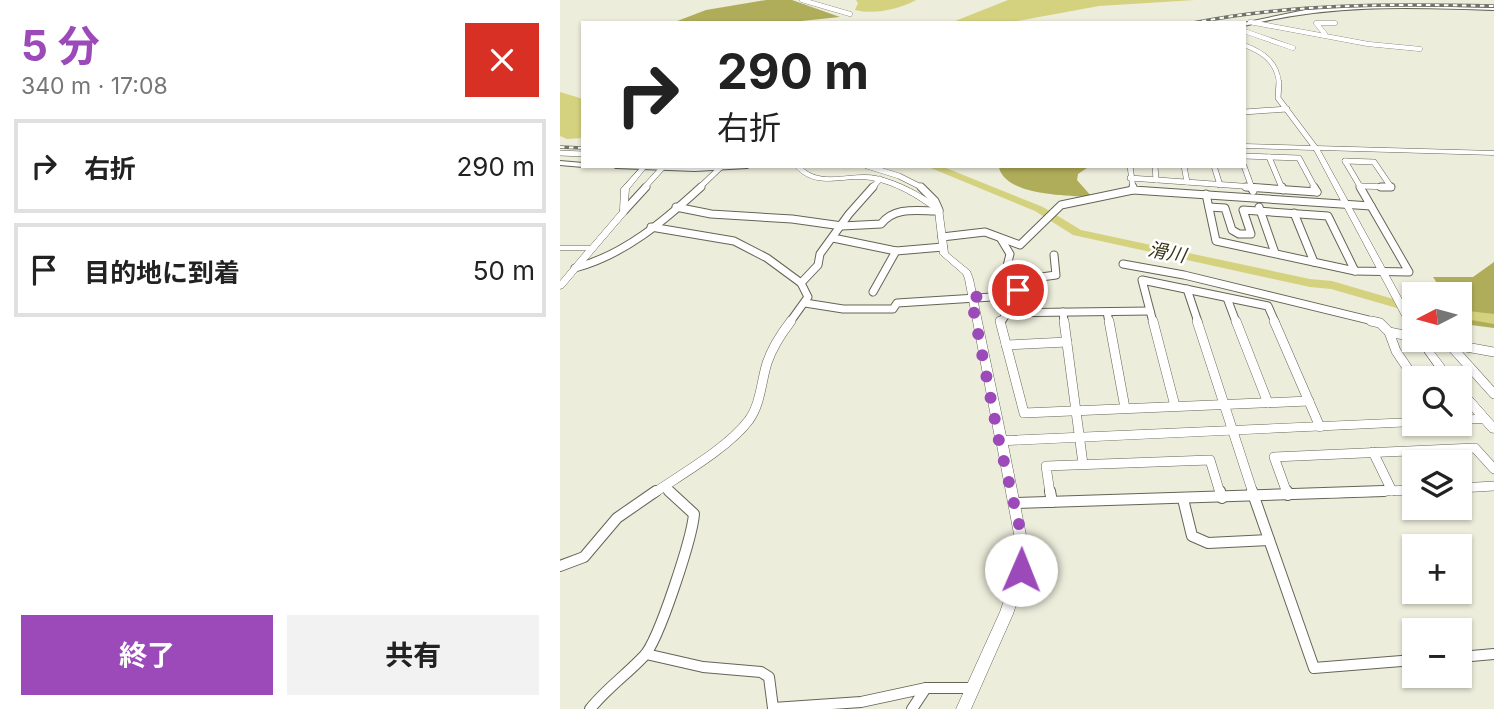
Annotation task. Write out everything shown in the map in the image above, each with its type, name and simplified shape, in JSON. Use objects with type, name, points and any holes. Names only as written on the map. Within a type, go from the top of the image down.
[{"type":"main road","points":[[1247,23],[1285,13],[1345,5],[1494,9]]},
{"type":"main road","points":[[560,163],[581,164]]},
{"type":"street","points":[[802,0],[850,14]]},
{"type":"street","points":[[1247,23],[1325,34],[1368,44],[1420,49]]},
{"type":"street","points":[[1325,34],[1316,23],[1335,23]]},
{"type":"street","points":[[1246,31],[1260,34],[1268,43],[1281,48],[1293,48]]},
{"type":"street","points":[[1246,46],[1270,58],[1280,76],[1278,98],[1317,150],[1402,308]]},
{"type":"street","points":[[1246,112],[1287,109]]},
{"type":"street","points":[[1246,146],[1494,153]]},
{"type":"street","points":[[1360,186],[1391,187],[1367,151]]},
{"type":"street","points":[[560,153],[581,154]]},
{"type":"street","points":[[1130,178],[1317,192],[1299,158],[1246,156]]},
{"type":"street","points":[[1269,157],[1283,190]]},
{"type":"street","points":[[1206,194],[1216,241],[1355,271],[1409,272],[1345,161],[1374,162]]},
{"type":"street","points":[[624,211],[625,189],[643,168]]},
{"type":"street","points":[[560,286],[662,168]]},
{"type":"street","points":[[575,268],[600,261],[651,227],[720,168]]},
{"type":"street","points":[[798,168],[801,172],[816,178],[862,176],[880,179],[908,190],[939,210]]},
{"type":"street","points":[[872,168],[923,188],[937,202],[946,257],[967,273],[999,441],[1023,541],[1021,570],[963,709]]},
{"type":"street","points":[[1130,168],[1132,190]]},
{"type":"street","points":[[1155,168],[1156,180]]},
{"type":"street","points":[[1184,168],[1187,182]]},
{"type":"street","points":[[1215,168],[1220,185]]},
{"type":"street","points":[[1245,168],[1275,253]]},
{"type":"street","points":[[801,283],[818,265],[820,254],[849,214],[880,179]]},
{"type":"street","points":[[833,238],[896,251],[985,232],[1020,245],[1050,213],[1071,201],[1132,190],[1371,206]]},
{"type":"street","points":[[676,207],[710,214],[792,219],[842,226],[881,225],[888,215],[902,211],[939,210]]},
{"type":"street","points":[[1209,207],[1225,208],[1233,230],[1239,234],[1251,234],[1243,210],[1328,216],[1355,271]]},
{"type":"street","points":[[1294,213],[1314,262]]},
{"type":"street","points":[[560,566],[584,557],[617,518],[716,450],[749,420],[757,404],[767,363],[779,337],[808,297],[801,283],[767,258],[734,241],[651,227]]},
{"type":"street","points":[[999,237],[1010,254],[1006,270],[1008,277],[1019,280],[1056,275],[1054,254]]},
{"type":"street","points":[[560,248],[591,248]]},
{"type":"street","points":[[873,292],[879,286],[883,272],[896,251]]},
{"type":"street","points":[[1123,264],[1172,272],[1380,323],[1389,332],[1396,351],[1406,366]]},
{"type":"street","points":[[805,303],[823,303],[841,309],[884,310],[893,309],[897,303],[1008,296],[1018,290],[1019,280]]},
{"type":"street","points":[[1175,407],[1142,280],[1268,306],[1320,427]]},
{"type":"street","points":[[1186,289],[1254,497],[1314,668],[1402,661]]},
{"type":"street","points":[[1227,298],[1268,403]]},
{"type":"street","points":[[1150,311],[1006,313],[1000,320],[1024,413],[1309,401]]},
{"type":"street","points":[[1063,312],[1083,464]]},
{"type":"street","points":[[1107,312],[1125,408]]},
{"type":"street","points":[[1389,332],[1402,335]]},
{"type":"street","points":[[1006,345],[1067,342]]},
{"type":"street","points":[[1472,348],[1494,352]]},
{"type":"street","points":[[1429,352],[1440,366]]},
{"type":"street","points":[[1457,352],[1492,389]]},
{"type":"street","points":[[1472,405],[1494,429]]},
{"type":"street","points":[[1472,420],[1484,419]]},
{"type":"street","points":[[999,441],[1402,423]]},
{"type":"street","points":[[1288,495],[1274,457],[1475,448],[1494,468]]},
{"type":"street","points":[[1373,452],[1392,491]]},
{"type":"street","points":[[1052,502],[1045,466],[1210,460],[1222,498]]},
{"type":"street","points":[[1472,487],[1494,486]]},
{"type":"street","points":[[590,709],[609,686],[646,654],[676,582],[694,514],[665,487]]},
{"type":"street","points":[[1015,503],[1402,491]]},
{"type":"street","points":[[1183,499],[1192,536],[1208,542],[1269,540]]},
{"type":"street","points":[[646,654],[703,667],[761,672],[769,677],[773,708],[861,702],[926,688],[972,688]]},
{"type":"street","points":[[1472,656],[1494,654]]},
{"type":"street","points":[[912,709],[926,688]]},
{"type":"shaded area","points":[[766,0],[792,0],[840,17],[801,21],[677,21],[706,10]]},
{"type":"shaded area","points":[[856,0],[916,0],[895,8],[871,12],[855,10],[858,3]]},
{"type":"shaded area","points":[[1008,0],[1195,0],[1099,6],[1018,21],[955,21]]},
{"type":"shaded area","points":[[560,92],[581,98],[581,138],[567,139],[560,136]]},
{"type":"shaded area","points":[[999,168],[1087,168],[1078,174],[1077,180],[1092,197],[1025,189],[1004,177]]},
{"type":"shaded area","points":[[1494,262],[1494,328],[1472,325],[1472,282],[1436,282],[1433,277],[1473,277]]},
{"type":"waterway","name":"滑川","points":[[936,168],[1039,209],[1077,233],[1310,283],[1332,285],[1402,305]]},
{"type":"waterway","name":"滑川","points":[[1472,316],[1494,319]]},
{"type":"railway","points":[[1204,21],[1306,8],[1381,5],[1494,6]]},
{"type":"railway","points":[[560,147],[581,148]]},
{"type":"route","points":[[1018,290],[1008,296],[971,297],[999,441],[1023,541],[1021,570]]}]
